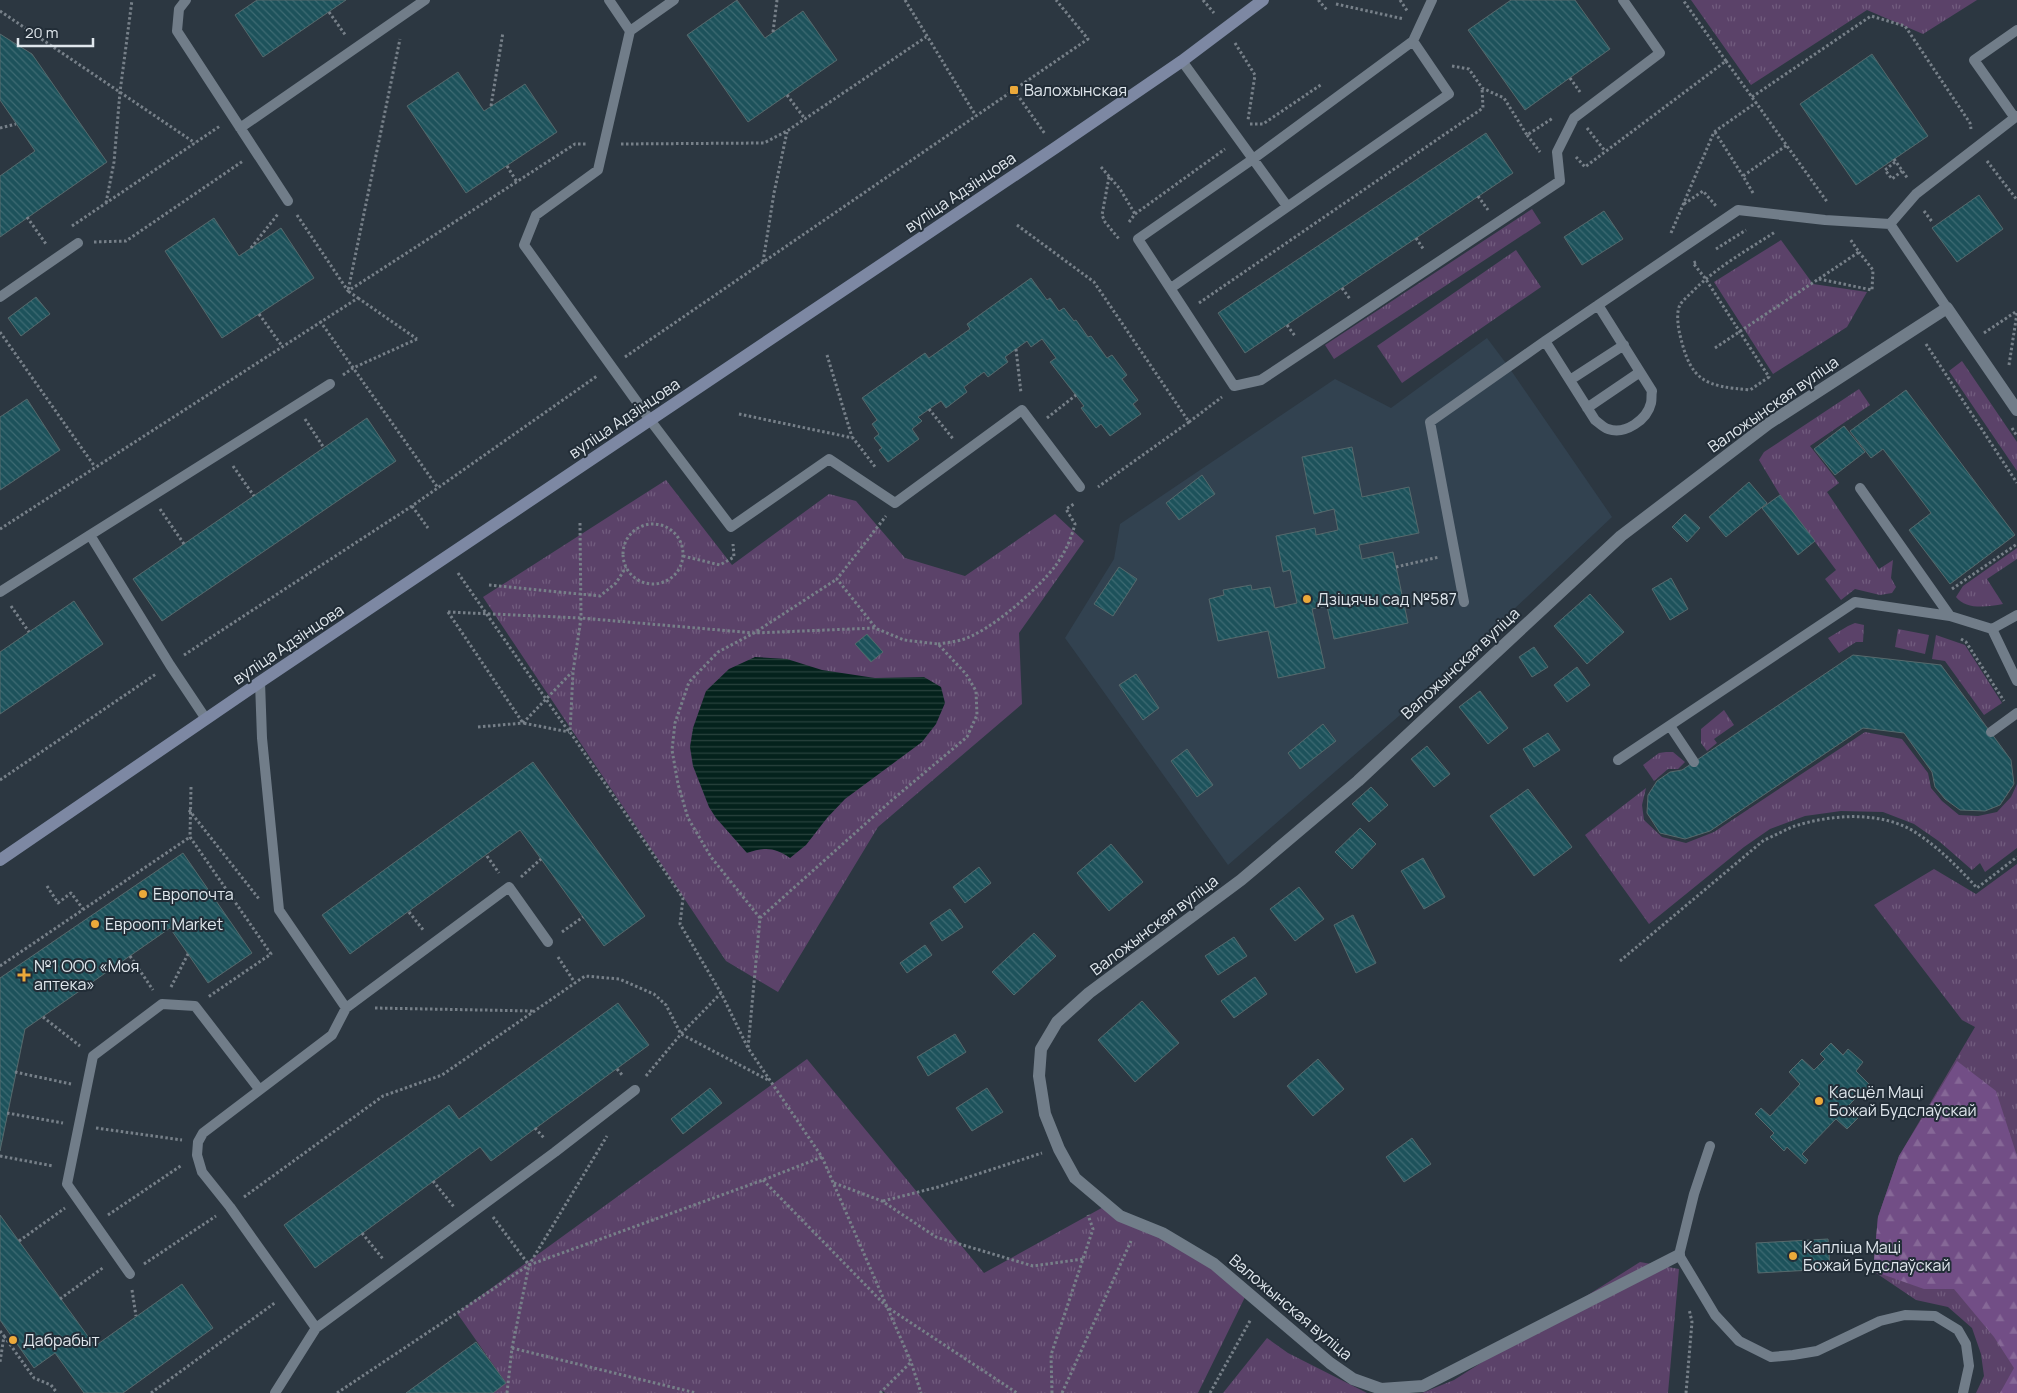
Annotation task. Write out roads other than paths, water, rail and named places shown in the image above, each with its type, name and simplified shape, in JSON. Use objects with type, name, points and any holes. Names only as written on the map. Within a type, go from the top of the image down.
[{"type":"main road","name":"вуліца Адзінцова","points":[[0,860],[260,682],[1055,148],[1182,61],[1263,0]]},
{"type":"street","points":[[1947,308],[2017,410]]},
{"type":"street","name":"Валожынская вуліца","points":[[1679,1255],[1423,1386],[1381,1389],[1353,1379],[1330,1364],[1214,1264],[1162,1233],[1120,1216],[1076,1178],[1059,1148],[1045,1114],[1039,1076],[1041,1049],[1057,1022],[1089,993],[1241,880],[1358,780],[1621,536],[1768,424],[1947,308]]},
{"type":"lane","points":[[186,0],[179,9],[177,31],[288,201]]},
{"type":"lane","points":[[240,128],[425,0]]},
{"type":"lane","points":[[609,0],[630,31]]},
{"type":"lane","points":[[674,0],[630,31],[598,170],[536,214],[524,245],[650,420],[731,526],[829,459],[895,503],[1022,410],[1080,487]]},
{"type":"lane","points":[[1432,0],[1413,41],[1138,238],[1234,386],[1260,380],[1560,181],[1557,152],[1574,118],[1660,53],[1623,0]]},
{"type":"lane","points":[[1890,224],[1916,194],[2016,117],[1974,60],[2017,30]]},
{"type":"lane","points":[[1171,288],[1449,94],[1413,41]]},
{"type":"lane","points":[[1182,61],[1287,206]]},
{"type":"lane","points":[[1464,602],[1430,422],[1544,341],[1738,210],[1825,220],[1890,224]]},
{"type":"lane","points":[[1890,224],[1947,308]]},
{"type":"lane","points":[[0,298],[78,243]]},
{"type":"lane","points":[[1544,341],[1595,420],[1607,429],[1625,429],[1636,424],[1645,416],[1651,404],[1652,391],[1598,305]]},
{"type":"lane","points":[[1570,380],[1624,345]]},
{"type":"lane","points":[[1588,408],[1640,372]]},
{"type":"lane","points":[[1,592],[330,384]]},
{"type":"lane","points":[[1860,488],[1950,616]]},
{"type":"lane","points":[[90,535],[170,665],[206,719]]},
{"type":"lane","points":[[1618,760],[1855,602],[1950,616],[1992,629],[2017,615]]},
{"type":"lane","points":[[1992,629],[2017,681]]},
{"type":"lane","points":[[260,682],[262,738],[279,910],[346,1008]]},
{"type":"lane","points":[[1991,732],[2015,714]]},
{"type":"lane","points":[[1670,726],[1694,762]]},
{"type":"lane","points":[[316,1328],[230,1207],[202,1172],[196,1155],[198,1142],[203,1133],[259,1089],[332,1036],[346,1008],[509,888],[548,942]]},
{"type":"lane","points":[[130,1274],[67,1184],[93,1056],[162,1004],[195,1006],[259,1089]]},
{"type":"lane","points":[[275,1393],[316,1328],[555,1152],[635,1090]]},
{"type":"lane","points":[[1710,1146],[1694,1194],[1679,1255],[1715,1315],[1739,1341],[1771,1356],[1793,1356],[1817,1351],[1880,1321],[1905,1315],[1936,1316],[1958,1330],[1966,1344],[1969,1366],[1963,1393]]},
{"type":"place","name":"Валожынская","points":[[1014,90]]},
{"type":"place","name":"Дзіцячы сад №587","points":[[1307,599]]},
{"type":"place","name":"Европочта","points":[[143,894]]},
{"type":"place","name":"Евроопт Market","points":[[95,924]]},
{"type":"place","name":"№1 ООО «Моя аптека»","points":[[24,975]]},
{"type":"place","name":"Касцёл Маці Божай Будслаўскай","points":[[1819,1101]]},
{"type":"place","name":"Капліца Маці Божай Будслаўскай","points":[[1793,1256]]},
{"type":"place","name":"Дабрабыт","points":[[13,1340]]}]
